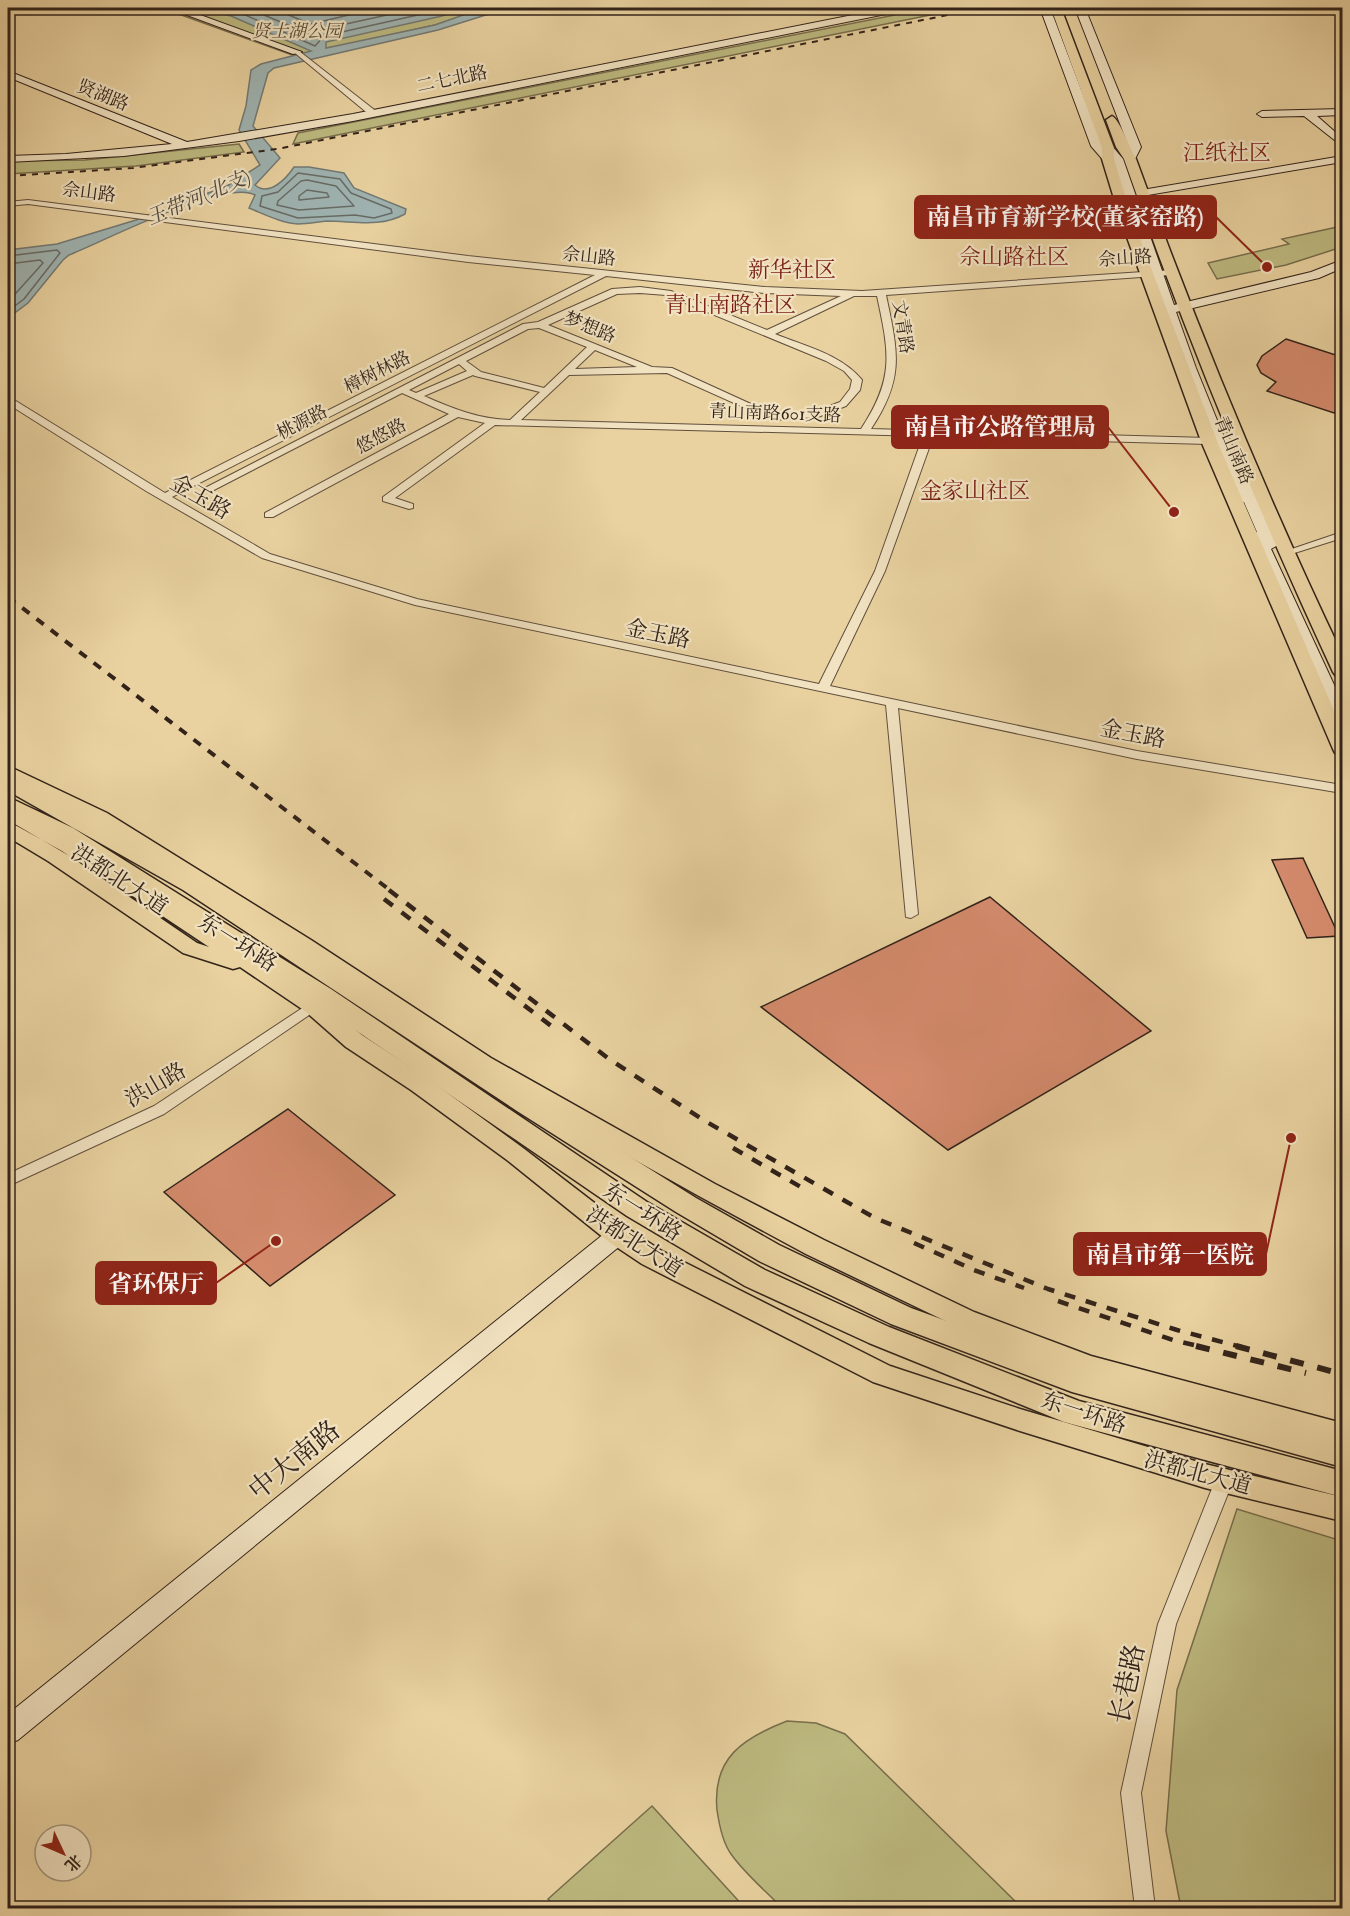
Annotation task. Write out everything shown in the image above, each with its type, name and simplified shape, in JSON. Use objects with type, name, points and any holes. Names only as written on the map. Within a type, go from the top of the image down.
[{"type":"highway","name":"东一环路","points":[[8,782],[191,885],[526,1104],[686,1205],[770,1253],[901,1316],[1082,1383],[1342,1454]]},
{"type":"highway","name":"东一环路","points":[[8,804],[65,833],[322,995],[637,1209],[755,1278],[879,1335],[1075,1413],[1342,1484]]},
{"type":"main road","points":[[173,8],[297,52]]},
{"type":"main road","name":"二七北路","points":[[8,159],[71,159],[231,141],[901,8]]},
{"type":"main road","name":"青山南路","points":[[1045,8],[1097,146],[1117,153],[1135,147],[1080,8]]},
{"type":"main road","points":[[1056,8],[1117,153]]},
{"type":"main road","points":[[1070,8],[1117,153]]},
{"type":"main road","name":"贤湖路","points":[[8,75],[184,146]]},
{"type":"main road","points":[[1262,114],[1342,112]]},
{"type":"main road","points":[[1307,113],[1342,143]]},
{"type":"main road","name":"青山南路","points":[[1117,153],[1142,193],[1158,272],[1172,310],[1342,672]]},
{"type":"main road","name":"青山南路","points":[[1117,153],[1172,310],[1209,441],[1342,749]]},
{"type":"main road","points":[[1142,193],[1342,159]]},
{"type":"main road","points":[[1172,310],[1315,274],[1342,264]]},
{"type":"main road","points":[[1172,310],[1313,645],[1342,706]]},
{"type":"main road","points":[[1172,310],[1247,513],[1342,719]]},
{"type":"main road","points":[[8,758],[121,819],[268,913],[304,945]]},
{"type":"main road","name":"洪都北大道","points":[[8,772],[100,817],[304,945],[483,1064],[707,1190],[815,1247],[965,1319],[1088,1366],[1342,1434]]},
{"type":"main road","name":"洪都北大道","points":[[8,812],[102,866],[313,1006],[354,1041],[419,1084],[515,1154],[618,1235],[651,1257],[882,1374],[1020,1420],[1224,1480],[1342,1509]]},
{"type":"main road","points":[[8,829],[55,856],[190,948],[255,969]]},
{"type":"main road","name":"中大南路","points":[[8,1731],[618,1235]]},
{"type":"street","points":[[297,52],[374,114]]},
{"type":"street","name":"佘山路","points":[[8,204],[27,202],[173,219],[408,252],[765,290],[881,292],[1158,272]]},
{"type":"street","name":"樟树林路","points":[[165,497],[521,318],[603,274]]},
{"type":"street","name":"梦想路","points":[[640,290],[668,293],[847,369],[857,380],[855,390],[843,404],[818,414],[772,417],[669,370],[651,370],[540,325],[615,291],[640,290]]},
{"type":"street","name":"文青路","points":[[864,432],[888,391],[894,358],[881,292]]},
{"type":"street","points":[[767,334],[854,293]]},
{"type":"street","points":[[521,318],[540,325]]},
{"type":"street","name":"桃源路","points":[[208,489],[526,326],[540,325]]},
{"type":"street","points":[[512,423],[569,372],[593,347]]},
{"type":"street","points":[[459,360],[478,374],[547,391]]},
{"type":"street","points":[[569,372],[651,370]]},
{"type":"street","points":[[417,396],[474,371]]},
{"type":"street","name":"悠悠路","points":[[402,390],[457,414]]},
{"type":"street","name":"金玉路","points":[[8,400],[266,556],[415,602],[1137,755],[1342,789]]},
{"type":"street","name":"青山南路601支路","points":[[457,414],[494,422],[512,423],[1209,441]]},
{"type":"street","name":"悠悠路","points":[[269,515],[457,414]]},
{"type":"street","points":[[409,506],[387,499],[494,422]]},
{"type":"street","points":[[823,688],[880,571],[929,434]]},
{"type":"street","points":[[1285,553],[1342,535]]},
{"type":"street","points":[[892,703],[911,914]]},
{"type":"street","name":"洪山路","points":[[8,1180],[159,1110],[313,1006]]},
{"type":"street","name":"长巷路","points":[[1145,1908],[1131,1793],[1167,1624],[1224,1480]]},
{"type":"green space","name":"贤士湖公园","points":[[162,8],[486,8],[435,25],[295,56]]},
{"type":"green space","points":[[930,8],[965,8],[293,144],[298,133]]},
{"type":"green space","points":[[239,144],[244,152],[136,166],[8,174],[8,161],[85,160]]},
{"type":"green space","points":[[1342,226],[1342,247],[1286,265],[1217,279],[1208,263],[1289,244],[1282,239]]},
{"type":"green space","points":[[1237,1509],[1342,1541],[1342,1908],[1181,1908],[1166,1831],[1177,1690]]},
{"type":"green space","points":[[787,1721],[816,1723],[845,1734],[1022,1908],[782,1908],[728,1850],[719,1821],[717,1792],[725,1763],[734,1752],[757,1735]]},
{"type":"green space","points":[[652,1806],[745,1908],[557,1908],[548,1899]]},
{"type":"water","name":"玉带河(北支)","points":[[197,8],[467,8],[442,16],[326,42],[326,48],[435,25],[483,8],[508,8],[438,30],[274,68],[268,73],[253,126],[280,158],[255,185],[260,188],[271,188],[282,181],[294,167],[344,173],[354,188],[406,209],[405,214],[386,221],[367,223],[327,221],[298,224],[279,220],[249,208],[255,195],[240,192],[218,195],[164,214],[69,255],[28,303],[8,318],[8,250],[57,244],[136,220],[227,186],[260,165],[239,130],[246,106],[251,70],[261,64],[311,51],[231,16]]},
{"type":"building","points":[[1286,339],[1342,357],[1342,406],[1334,413],[1267,391],[1276,382],[1261,373],[1257,365],[1262,356]]},
{"type":"building","points":[[1303,858],[1339,936],[1307,938],[1272,860]]},
{"type":"building","points":[[990,897],[1151,1031],[948,1150],[761,1007]]},
{"type":"building","points":[[288,1109],[395,1195],[270,1286],[164,1192]]},
{"type":"railway","points":[[8,176],[133,168],[277,149],[983,8]]},
{"type":"railway","points":[[8,597],[391,891]]},
{"type":"railway","points":[[389,890],[609,1059],[705,1121],[875,1218],[1048,1289],[1177,1330],[1241,1347]]},
{"type":"railway","points":[[384,899],[554,1028]]},
{"type":"railway","points":[[733,1148],[806,1190]]},
{"type":"railway","points":[[914,1243],[974,1270],[1024,1288]]},
{"type":"railway","points":[[1058,1301],[1173,1340],[1202,1347]]},
{"type":"railway","points":[[1196,1346],[1306,1373]]},
{"type":"railway","points":[[1236,1346],[1342,1374]]},
{"type":"place","name":"南昌市育新学校(董家窑路)","points":[[1267,267]]},
{"type":"place","name":"南昌市公路管理局","points":[[1174,512]]},
{"type":"place","name":"南昌市第一医院","points":[[1291,1138]]},
{"type":"place","name":"省环保厅","points":[[276,1241]]},
{"type":"district","name":"江纸社区","points":[[1227,152]]},
{"type":"district","name":"佘山路社区","points":[[1014,256]]},
{"type":"district","name":"新华社区","points":[[792,269]]},
{"type":"district","name":"青山南路社区","points":[[730,304]]},
{"type":"district","name":"金家山社区","points":[[975,490]]}]
